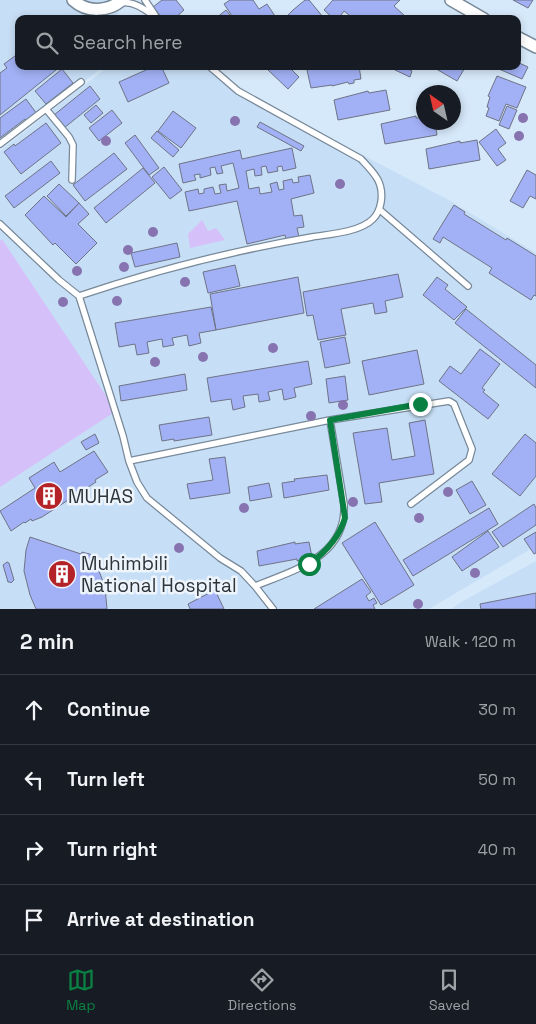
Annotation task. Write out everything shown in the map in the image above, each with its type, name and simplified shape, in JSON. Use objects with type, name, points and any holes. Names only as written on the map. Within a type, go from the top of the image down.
[{"type":"street","points":[[73,0],[87,8],[98,10],[110,8],[122,0]]},
{"type":"street","points":[[451,0],[477,15]]},
{"type":"street","points":[[521,39],[536,47]]},
{"type":"lane","points":[[145,0],[155,15]]},
{"type":"lane","points":[[110,8],[125,2],[134,3],[153,15]]},
{"type":"lane","points":[[79,296],[138,276],[251,248],[352,230],[373,220],[380,210],[382,191],[377,177],[361,160],[238,91],[214,70]]},
{"type":"lane","points":[[0,144],[81,82]]},
{"type":"lane","points":[[46,109],[70,137],[74,145],[72,180]]},
{"type":"lane","points":[[380,210],[468,286]]},
{"type":"lane","points":[[0,224],[59,280],[79,296],[123,436],[128,461],[137,482],[147,498],[220,558],[241,571],[273,609]]},
{"type":"lane","points":[[128,461],[330,420],[420,404],[449,401],[454,404],[472,449],[469,460],[411,504]]},
{"type":"lane","points":[[255,586],[309,564],[334,542],[342,530],[345,518],[344,504],[330,420]]},
{"type":"shaded area","points":[[0,0],[123,0],[117,15],[15,15],[15,70],[99,70],[0,148]]},
{"type":"shaded area","points":[[104,70],[208,70],[253,98],[447,199],[536,253],[536,546],[429,609],[0,609],[0,151]]},
{"type":"shaded area","points":[[202,220],[208,231],[216,228],[225,240],[190,248],[188,234]]},
{"type":"shaded area","points":[[2,239],[116,411],[0,487],[0,241]]},
{"type":"shaded area","points":[[536,561],[536,609],[451,609],[463,601]]},
{"type":"building","points":[[162,0],[176,0],[184,10],[178,15],[160,15],[153,7]]},
{"type":"building","points":[[230,0],[253,0],[259,9],[267,4],[274,15],[231,15],[224,4]]},
{"type":"building","points":[[305,0],[309,0],[321,15],[288,15]]},
{"type":"building","points":[[333,0],[400,0],[394,6],[404,15],[349,15],[344,11],[341,15],[330,15],[324,10]]},
{"type":"building","points":[[513,0],[533,0],[528,8]]},
{"type":"building","points":[[226,10],[230,15],[220,15]]},
{"type":"building","points":[[15,56],[15,70],[56,70],[0,115],[0,73],[7,68],[4,64]]},
{"type":"building","points":[[521,64],[528,67],[522,79],[501,70],[521,70]]},
{"type":"building","points":[[61,70],[73,83],[46,104],[35,91]]},
{"type":"building","points":[[146,70],[163,70],[169,83],[128,102],[119,82]]},
{"type":"building","points":[[268,70],[292,70],[299,77],[288,89]]},
{"type":"building","points":[[307,70],[360,70],[361,79],[354,80],[354,83],[349,84],[348,82],[311,88]]},
{"type":"building","points":[[395,70],[410,70],[412,71],[410,77]]},
{"type":"building","points":[[438,70],[464,70],[457,81]]},
{"type":"building","points":[[497,76],[526,87],[517,108],[506,104],[499,121],[486,116],[489,108],[487,107],[490,97],[488,96]]},
{"type":"building","points":[[90,86],[100,99],[64,128],[54,115]]},
{"type":"building","points":[[386,90],[390,110],[338,120],[334,100],[368,91],[369,93]]},
{"type":"building","points":[[26,99],[37,114],[27,122],[25,119],[0,138],[0,118]]},
{"type":"building","points":[[96,105],[103,113],[91,123],[84,115]]},
{"type":"building","points":[[507,106],[517,110],[509,129],[499,125]]},
{"type":"building","points":[[112,110],[122,123],[99,141],[89,128]]},
{"type":"building","points":[[173,111],[196,128],[181,148],[158,131]]},
{"type":"building","points":[[416,116],[416,130],[436,130],[437,135],[385,144],[381,124]]},
{"type":"building","points":[[260,122],[304,146],[301,151],[257,127]]},
{"type":"building","points":[[46,123],[61,143],[21,174],[4,152]]},
{"type":"building","points":[[496,129],[506,143],[498,149],[506,160],[497,166],[479,142]]},
{"type":"building","points":[[157,131],[179,150],[173,157],[151,138]]},
{"type":"building","points":[[135,135],[159,168],[149,175],[125,143]]},
{"type":"building","points":[[477,140],[480,160],[429,169],[426,149],[460,141],[460,143]]},
{"type":"building","points":[[292,148],[296,168],[283,171],[282,166],[277,167],[278,171],[268,173],[266,166],[261,167],[262,175],[255,176],[254,169],[246,171],[249,189],[259,187],[260,194],[272,192],[270,184],[277,182],[279,190],[284,189],[283,181],[292,179],[293,183],[299,182],[298,177],[310,175],[314,193],[291,199],[294,216],[302,215],[304,227],[297,228],[299,237],[286,240],[285,235],[247,244],[237,201],[189,211],[185,192],[198,189],[199,194],[204,193],[204,189],[213,187],[215,194],[221,193],[219,185],[226,184],[227,191],[239,188],[233,163],[221,166],[223,173],[217,174],[215,167],[210,168],[211,175],[200,178],[200,174],[194,175],[196,180],[183,183],[179,164],[240,150],[242,159]]},
{"type":"building","points":[[114,153],[127,169],[85,201],[73,185]]},
{"type":"building","points":[[51,161],[60,173],[14,208],[5,196]]},
{"type":"building","points":[[164,167],[182,190],[170,199],[152,177]]},
{"type":"building","points":[[143,168],[155,183],[106,223],[94,208]]},
{"type":"building","points":[[527,170],[536,175],[536,199],[530,196],[523,208],[510,201]]},
{"type":"building","points":[[59,184],[79,203],[66,216],[47,196]]},
{"type":"building","points":[[44,196],[66,217],[79,203],[89,214],[78,224],[97,243],[76,264],[55,243],[53,245],[25,215]]},
{"type":"building","points":[[454,205],[465,212],[464,214],[536,256],[536,296],[534,295],[531,300],[489,273],[492,268],[443,237],[440,243],[433,239]]},
{"type":"building","points":[[177,243],[180,257],[135,267],[131,253]]},
{"type":"building","points":[[235,265],[240,286],[208,293],[203,272]]},
{"type":"building","points":[[398,274],[403,297],[385,301],[387,312],[375,314],[373,303],[341,309],[346,335],[318,340],[313,315],[307,316],[303,292]]},
{"type":"building","points":[[298,277],[304,313],[216,330],[210,294]]},
{"type":"building","points":[[437,277],[448,285],[445,289],[467,307],[454,320],[423,295]]},
{"type":"building","points":[[211,307],[216,330],[199,333],[201,343],[189,346],[187,335],[172,338],[174,345],[163,347],[162,339],[147,342],[149,353],[137,355],[135,344],[119,347],[115,323]]},
{"type":"building","points":[[466,309],[536,365],[536,388],[455,323]]},
{"type":"building","points":[[345,337],[350,363],[325,368],[320,342]]},
{"type":"building","points":[[480,349],[500,364],[482,388],[485,390],[483,392],[499,405],[488,419],[439,381],[450,366],[461,374]]},
{"type":"building","points":[[417,350],[424,384],[369,395],[362,361]]},
{"type":"building","points":[[308,361],[312,384],[294,388],[296,397],[284,400],[282,389],[268,392],[270,400],[259,402],[258,394],[243,396],[245,407],[233,410],[231,399],[211,402],[207,378]]},
{"type":"building","points":[[185,374],[187,390],[121,401],[119,386]]},
{"type":"building","points":[[345,376],[348,400],[329,403],[326,379]]},
{"type":"building","points":[[209,417],[212,435],[162,441],[159,425]]},
{"type":"building","points":[[425,420],[434,474],[379,483],[382,502],[365,504],[353,433],[387,428],[392,460],[415,456],[409,423]]},
{"type":"building","name":"MUHAS","points":[[95,434],[99,443],[86,450],[81,442]]},
{"type":"building","points":[[525,434],[536,443],[536,476],[520,496],[492,474]]},
{"type":"building","name":"MUHAS","points":[[94,451],[108,472],[95,480],[96,482],[42,517],[24,522],[11,531],[0,511],[35,488],[29,478],[54,462],[60,472]]},
{"type":"building","name":"MUHAS","points":[[225,457],[230,493],[190,499],[187,484],[213,480],[209,459]]},
{"type":"building","points":[[327,475],[329,490],[284,498],[282,483],[295,481],[294,479]]},
{"type":"building","points":[[472,481],[486,505],[470,514],[456,490]]},
{"type":"building","points":[[269,483],[272,497],[250,501],[248,487]]},
{"type":"building","points":[[534,504],[536,508],[536,525],[503,547],[492,532]]},
{"type":"building","points":[[489,508],[498,524],[413,576],[403,560]]},
{"type":"building","points":[[375,522],[414,585],[381,605],[342,543]]},
{"type":"building","points":[[488,531],[499,547],[462,571],[452,557]]},
{"type":"building","points":[[536,532],[536,553],[534,554],[524,539]]},
{"type":"building","name":"Muhimbili National Hospital","points":[[30,537],[81,554],[82,552],[93,555],[105,587],[107,609],[36,609],[30,595],[24,571],[26,550]]},
{"type":"building","points":[[295,542],[295,544],[309,542],[312,557],[259,566],[257,551]]},
{"type":"building","points":[[7,562],[9,563],[14,580],[11,583],[8,582],[3,565]]},
{"type":"building","points":[[362,579],[371,592],[366,596],[369,601],[374,598],[377,603],[373,605],[375,609],[314,609]]},
{"type":"building","name":"Muhimbili National Hospital","points":[[215,590],[224,609],[190,609],[188,604]]},
{"type":"building","points":[[536,593],[536,609],[481,609],[480,604]]},
{"type":"place","name":"MUHAS","points":[[49,496]]},
{"type":"place","name":"Muhimbili National Hospital","points":[[62,574]]},
{"type":"route","points":[[309,564],[334,542],[342,530],[345,518],[330,420],[420,404]]}]
